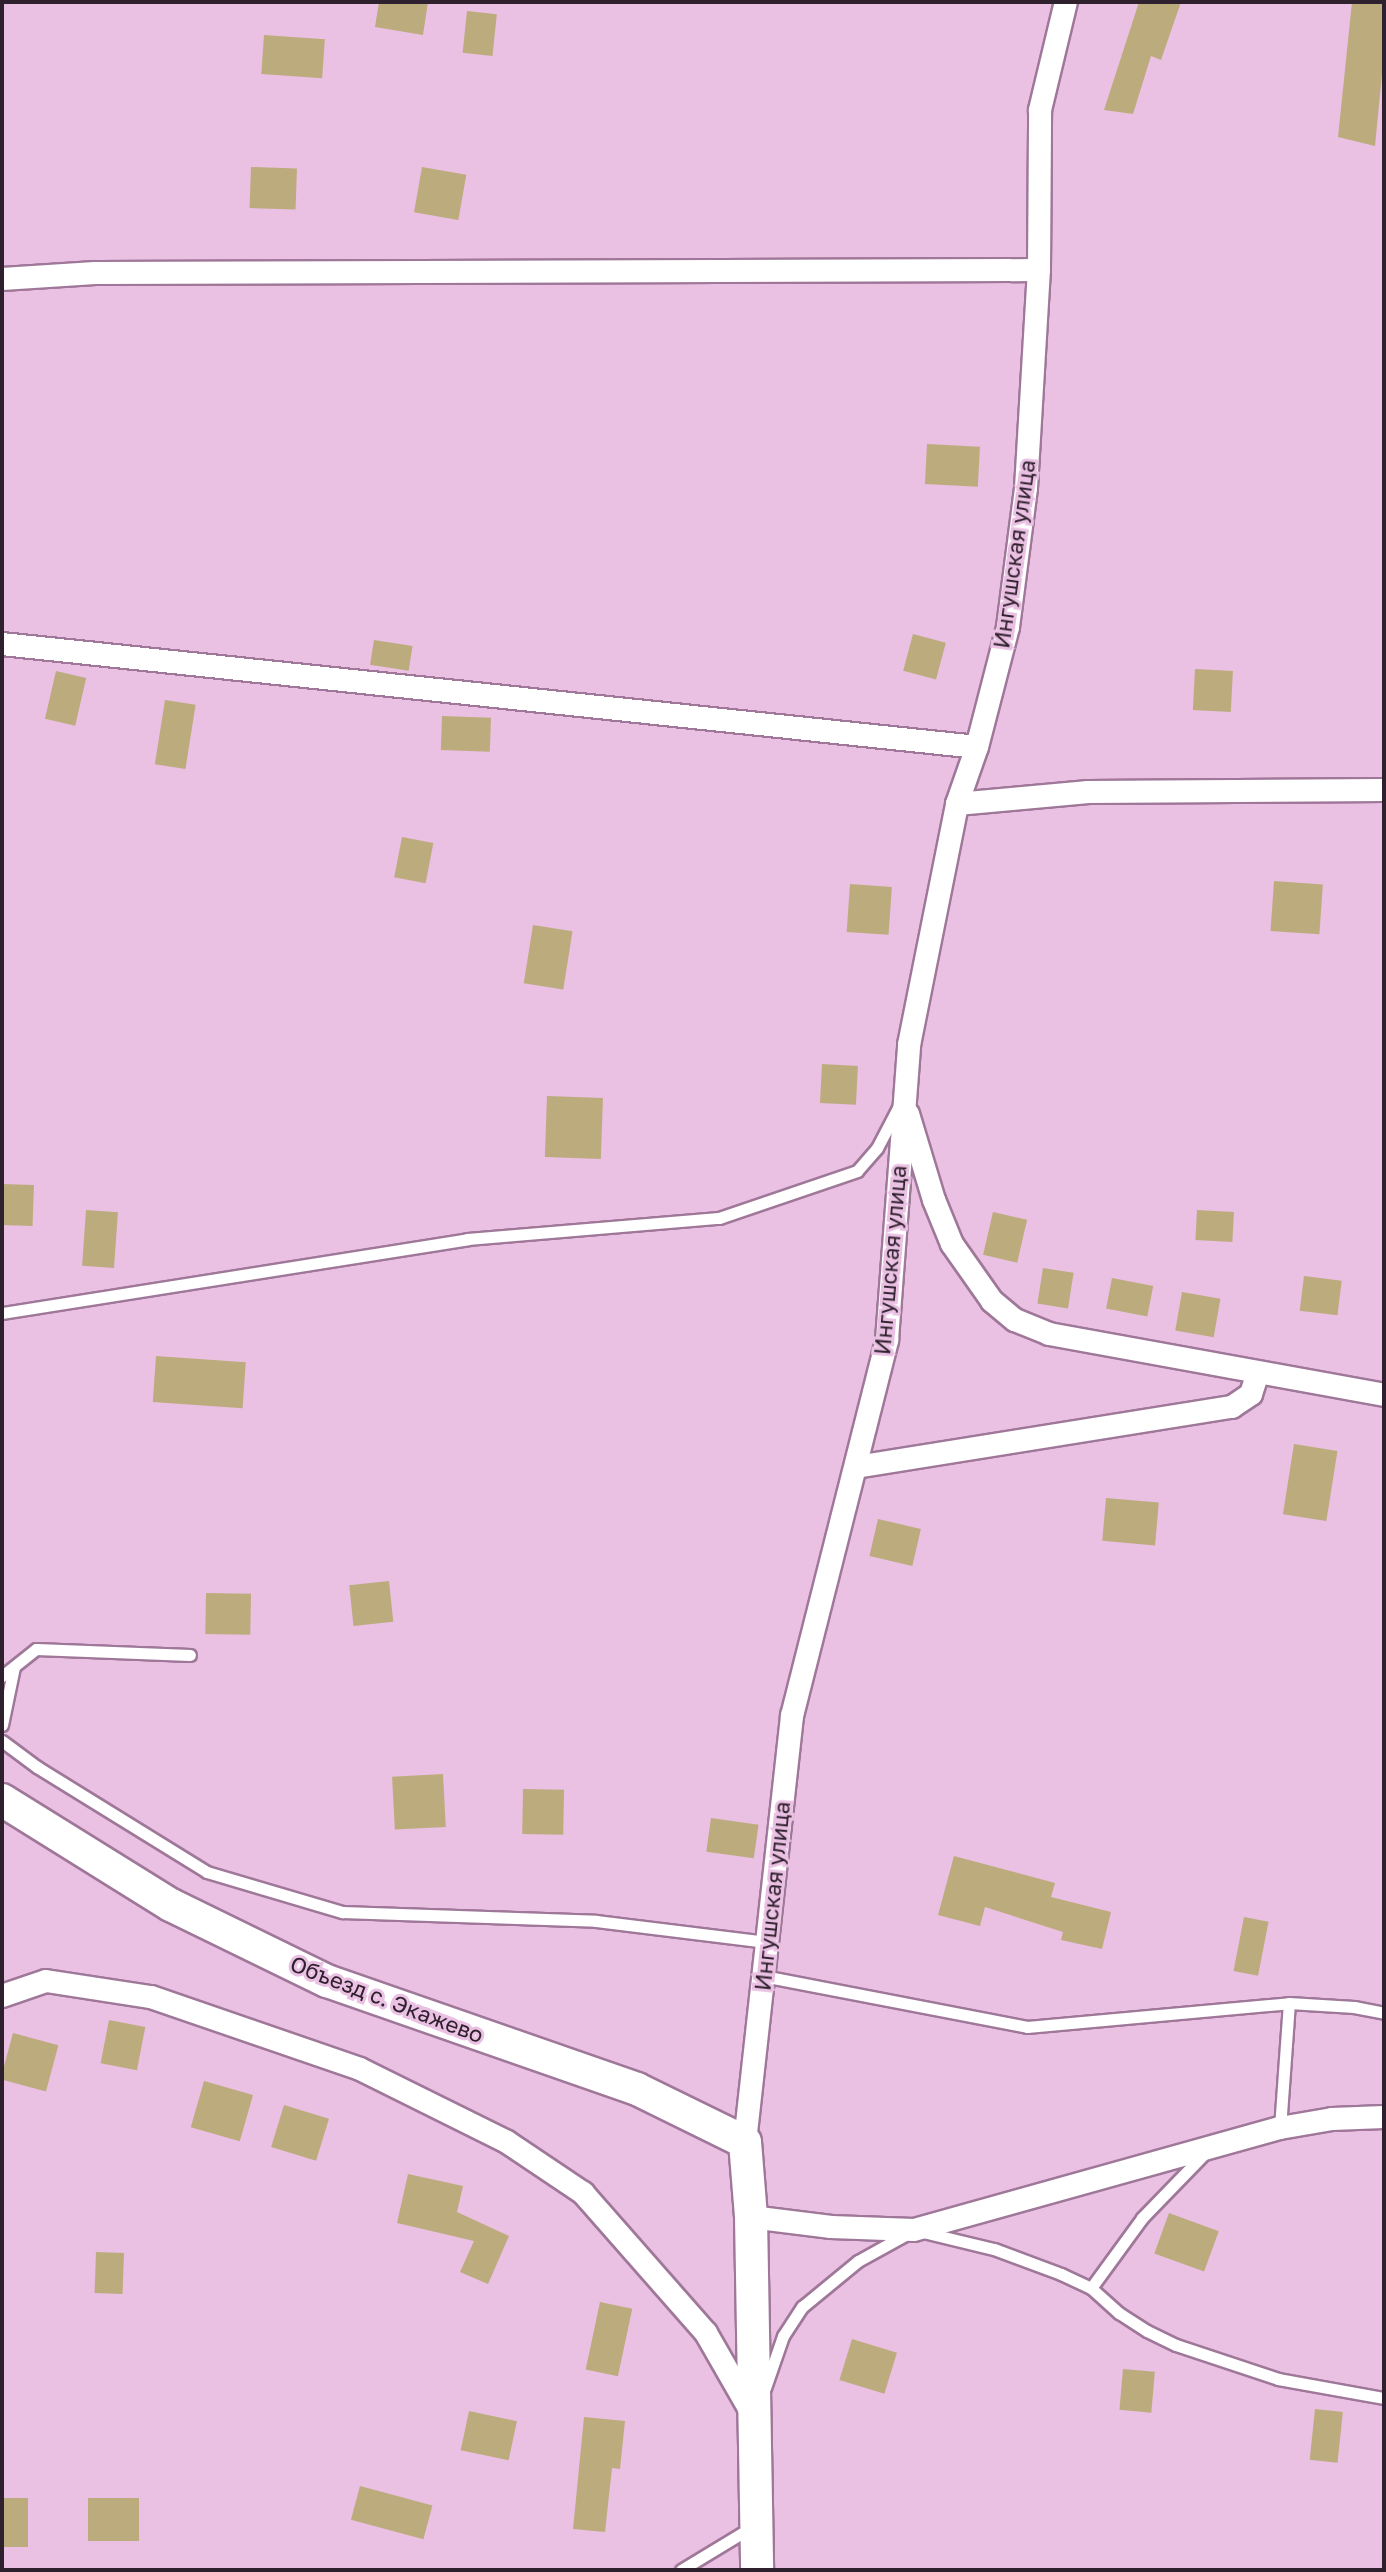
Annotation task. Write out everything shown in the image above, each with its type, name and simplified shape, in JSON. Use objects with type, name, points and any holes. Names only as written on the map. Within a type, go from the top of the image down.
[{"type":"main road","name":"Объезд с. Экажево","points":[[2,1800],[171,1905],[327,1981],[637,2089],[745,2142]]},
{"type":"main road","name":"Ингушская улица","points":[[745,2142],[751,2217],[757,2570]]},
{"type":"street","name":"Ингушская улица","points":[[745,2142],[792,1716],[887,1340],[909,1045],[957,804],[977,747],[1008,627],[1026,488],[1039,270],[1040,110],[1066,2]]},
{"type":"street","points":[[2,279],[95,273],[1039,270]]},
{"type":"street","points":[[2,644],[977,747]]},
{"type":"street","points":[[957,804],[1088,792],[1384,790]]},
{"type":"street","points":[[903,1098],[934,1200],[952,1244],[992,1301],[1015,1320],[1049,1334],[1384,1395]]},
{"type":"street","points":[[856,1467],[1232,1407],[1251,1394],[1258,1373]]},
{"type":"street","points":[[2,1996],[46,1981],[151,1997],[360,2069],[507,2142],[583,2193],[706,2333],[755,2419]]},
{"type":"street","points":[[751,2217],[831,2227],[914,2230],[1280,2128],[1332,2119],[1384,2117]]},
{"type":"lane","points":[[2,1313],[467,1239],[719,1218],[857,1171],[877,1148],[903,1098]]},
{"type":"lane","points":[[2,1676],[36,1649],[190,1655]]},
{"type":"lane","points":[[2,1725],[14,1667]]},
{"type":"lane","points":[[2,1741],[37,1767],[207,1872],[342,1912],[596,1921],[767,1942]]},
{"type":"lane","points":[[763,1976],[1027,2027],[1289,2003],[1354,2007],[1384,2013]]},
{"type":"lane","points":[[1280,2128],[1289,2003]]},
{"type":"lane","points":[[1091,2288],[1142,2218],[1211,2147]]},
{"type":"lane","points":[[755,2419],[783,2336],[802,2307],[858,2261],[914,2230],[994,2249],[1091,2288],[1119,2313],[1176,2345],[1278,2379],[1384,2398]]},
{"type":"lane","points":[[681,2570],[758,2524]]},
{"type":"building","points":[[379,2],[428,2],[423,35],[375,27]]},
{"type":"building","points":[[1139,2],[1181,2],[1161,60],[1151,56],[1133,114],[1104,110]]},
{"type":"building","points":[[1352,2],[1384,2],[1384,53],[1375,146],[1338,137]]},
{"type":"building","points":[[467,11],[497,14],[492,56],[463,53]]},
{"type":"building","points":[[264,35],[325,39],[322,78],[261,74]]},
{"type":"building","points":[[251,167],[297,169],[296,210],[250,208]]},
{"type":"building","points":[[422,167],[466,175],[458,220],[414,212]]},
{"type":"building","points":[[927,444],[980,447],[978,487],[925,484]]},
{"type":"building","points":[[913,634],[946,643],[936,680],[903,671]]},
{"type":"building","points":[[374,640],[413,646],[409,671],[370,665]]},
{"type":"building","points":[[1195,669],[1233,671],[1231,712],[1193,710]]},
{"type":"building","points":[[56,671],[86,678],[75,726],[45,719]]},
{"type":"building","points":[[165,700],[196,705],[185,769],[155,764]]},
{"type":"building","points":[[442,716],[491,718],[490,752],[441,750]]},
{"type":"building","points":[[402,837],[433,843],[426,883],[394,877]]},
{"type":"building","points":[[1274,881],[1323,884],[1319,934],[1271,931]]},
{"type":"building","points":[[850,884],[892,887],[889,935],[847,932]]},
{"type":"building","points":[[533,925],[573,931],[563,990],[524,983]]},
{"type":"building","points":[[822,1064],[858,1066],[856,1105],[820,1103]]},
{"type":"building","points":[[547,1096],[603,1098],[601,1159],[545,1157]]},
{"type":"building","points":[[2,1184],[34,1185],[33,1226],[2,1225]]},
{"type":"building","points":[[86,1210],[118,1212],[114,1268],[82,1266]]},
{"type":"building","points":[[1197,1210],[1234,1212],[1232,1242],[1195,1240]]},
{"type":"building","points":[[993,1212],[1027,1220],[1017,1263],[983,1255]]},
{"type":"building","points":[[1043,1268],[1074,1273],[1068,1308],[1037,1304]]},
{"type":"building","points":[[1304,1276],[1342,1281],[1337,1315],[1300,1311]]},
{"type":"building","points":[[1112,1278],[1153,1286],[1147,1316],[1106,1308]]},
{"type":"building","points":[[1182,1292],[1220,1299],[1214,1337],[1175,1330]]},
{"type":"building","points":[[156,1356],[246,1362],[243,1408],[153,1402]]},
{"type":"building","points":[[1294,1444],[1337,1451],[1326,1521],[1283,1514]]},
{"type":"building","points":[[1106,1498],[1159,1503],[1155,1545],[1102,1541]]},
{"type":"building","points":[[878,1519],[921,1529],[912,1566],[869,1556]]},
{"type":"building","points":[[389,1581],[393,1622],[354,1626],[349,1585]]},
{"type":"building","points":[[206,1593],[251,1594],[250,1635],[205,1634]]},
{"type":"building","points":[[443,1774],[446,1827],[395,1830],[392,1777]]},
{"type":"building","points":[[523,1789],[564,1790],[563,1835],[522,1834]]},
{"type":"building","points":[[711,1818],[759,1825],[754,1858],[706,1852]]},
{"type":"building","points":[[954,1856],[1055,1883],[1051,1897],[1111,1912],[1102,1949],[1061,1940],[1063,1932],[985,1907],[980,1926],[938,1915]]},
{"type":"building","points":[[1244,1917],[1269,1922],[1258,1976],[1234,1971]]},
{"type":"building","points":[[109,2020],[145,2027],[137,2070],[101,2063]]},
{"type":"building","points":[[13,2033],[58,2045],[46,2092],[2,2080]]},
{"type":"building","points":[[204,2081],[253,2095],[240,2141],[191,2127]]},
{"type":"building","points":[[284,2105],[329,2119],[316,2161],[271,2147]]},
{"type":"building","points":[[408,2174],[463,2186],[457,2212],[509,2236],[488,2284],[460,2272],[474,2241],[397,2223]]},
{"type":"building","points":[[1169,2213],[1219,2231],[1204,2272],[1154,2253]]},
{"type":"building","points":[[96,2252],[124,2253],[123,2294],[95,2293]]},
{"type":"building","points":[[600,2302],[632,2309],[618,2376],[586,2369]]},
{"type":"building","points":[[852,2339],[897,2353],[884,2394],[839,2380]]},
{"type":"building","points":[[1123,2369],[1155,2372],[1151,2413],[1119,2410]]},
{"type":"building","points":[[1315,2409],[1343,2412],[1338,2463],[1310,2460]]},
{"type":"building","points":[[469,2411],[517,2421],[509,2460],[461,2450]]},
{"type":"building","points":[[584,2417],[625,2421],[620,2469],[612,2468],[605,2532],[573,2529]]},
{"type":"building","points":[[360,2486],[432,2505],[423,2539],[351,2520]]},
{"type":"building","points":[[2,2498],[28,2498],[28,2547],[2,2547]]},
{"type":"building","points":[[88,2498],[139,2498],[139,2541],[88,2541]]}]
